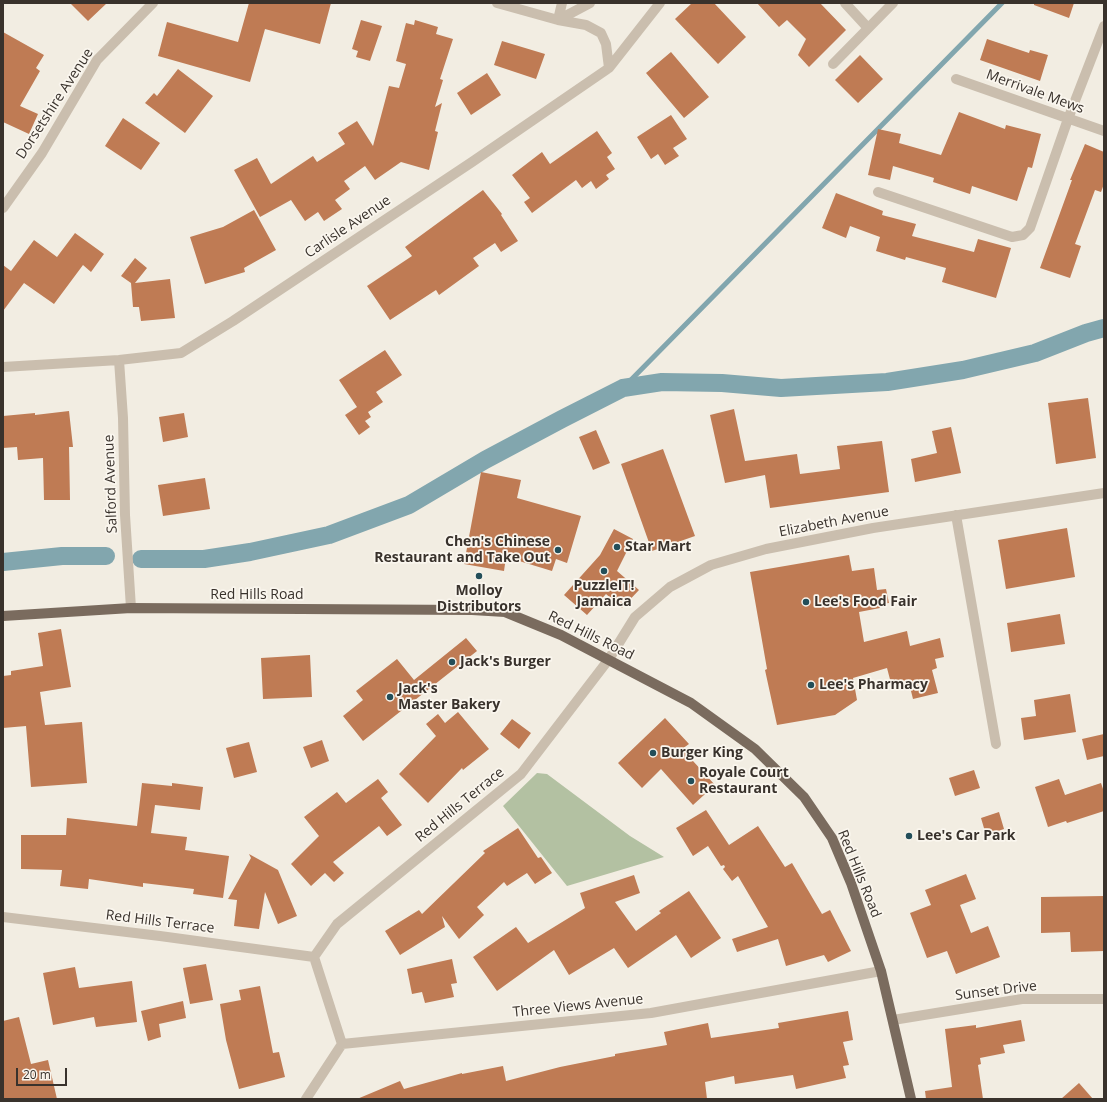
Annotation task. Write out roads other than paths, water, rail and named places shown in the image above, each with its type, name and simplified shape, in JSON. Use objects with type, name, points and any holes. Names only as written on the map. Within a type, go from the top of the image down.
[{"type":"main road","name":"Red Hills Road","points":[[3,616],[131,608],[464,610],[505,612],[561,635],[608,659],[698,708],[755,749],[804,797],[832,838],[851,883],[881,971],[911,1099]]},
{"type":"street","name":"Dorsetshire Avenue","points":[[3,208],[42,153],[97,60],[153,3]]},
{"type":"street","points":[[497,3],[558,20],[586,25],[601,33],[606,44],[609,68]]},
{"type":"street","points":[[558,20],[562,3]]},
{"type":"street","points":[[558,20],[590,3]]},
{"type":"street","name":"Carlisle Avenue","points":[[3,367],[119,360],[181,353],[233,321],[609,68],[660,3]]},
{"type":"street","points":[[845,3],[868,28]]},
{"type":"street","points":[[833,64],[893,3]]},
{"type":"street","points":[[878,192],[1012,237],[1023,235],[1030,228],[1068,119],[1104,26]]},
{"type":"street","name":"Merrivale Mews","points":[[956,79],[1104,131]]},
{"type":"street","name":"Salford Avenue","points":[[119,360],[123,418],[125,515],[131,608]]},
{"type":"street","name":"Elizabeth Avenue","points":[[608,659],[635,617],[670,587],[711,565],[766,549],[873,528],[1104,493]]},
{"type":"street","points":[[956,515],[996,744]]},
{"type":"street","name":"Red Hills Terrace","points":[[3,917],[314,957],[337,924],[521,774],[608,659]]},
{"type":"street","points":[[306,1099],[342,1044],[314,957]]},
{"type":"street","name":"Three Views Avenue","points":[[342,1044],[651,1013],[881,971]]},
{"type":"street","name":"Sunset Drive","points":[[893,1020],[1022,999],[1104,999]]},
{"type":"waterway","points":[[623,388],[1002,3]]},
{"type":"waterway","points":[[141,559],[204,559],[250,552],[329,535],[409,505],[485,460],[623,388],[662,382],[722,383],[781,388],[887,382],[963,370],[1035,353],[1086,333],[1104,328]]},
{"type":"waterway","points":[[3,562],[62,556],[106,556]]},
{"type":"place","name":"Star Mart","points":[[617,547]]},
{"type":"place","name":"Chen's Chinese Restaurant and Take Out","points":[[558,550]]},
{"type":"place","name":"PuzzleIT! Jamaica","points":[[604,571]]},
{"type":"place","name":"Molloy Distributors","points":[[479,576]]},
{"type":"place","name":"Lee's Food Fair","points":[[806,602]]},
{"type":"place","name":"Jack's Burger","points":[[452,662]]},
{"type":"place","name":"Lee's Pharmacy","points":[[811,685]]},
{"type":"place","name":"Jack's Master Bakery","points":[[390,697]]},
{"type":"place","name":"Burger King","points":[[653,753]]},
{"type":"place","name":"Royale Court Restaurant","points":[[691,781]]},
{"type":"place","name":"Lee's Car Park","points":[[909,836]]}]
